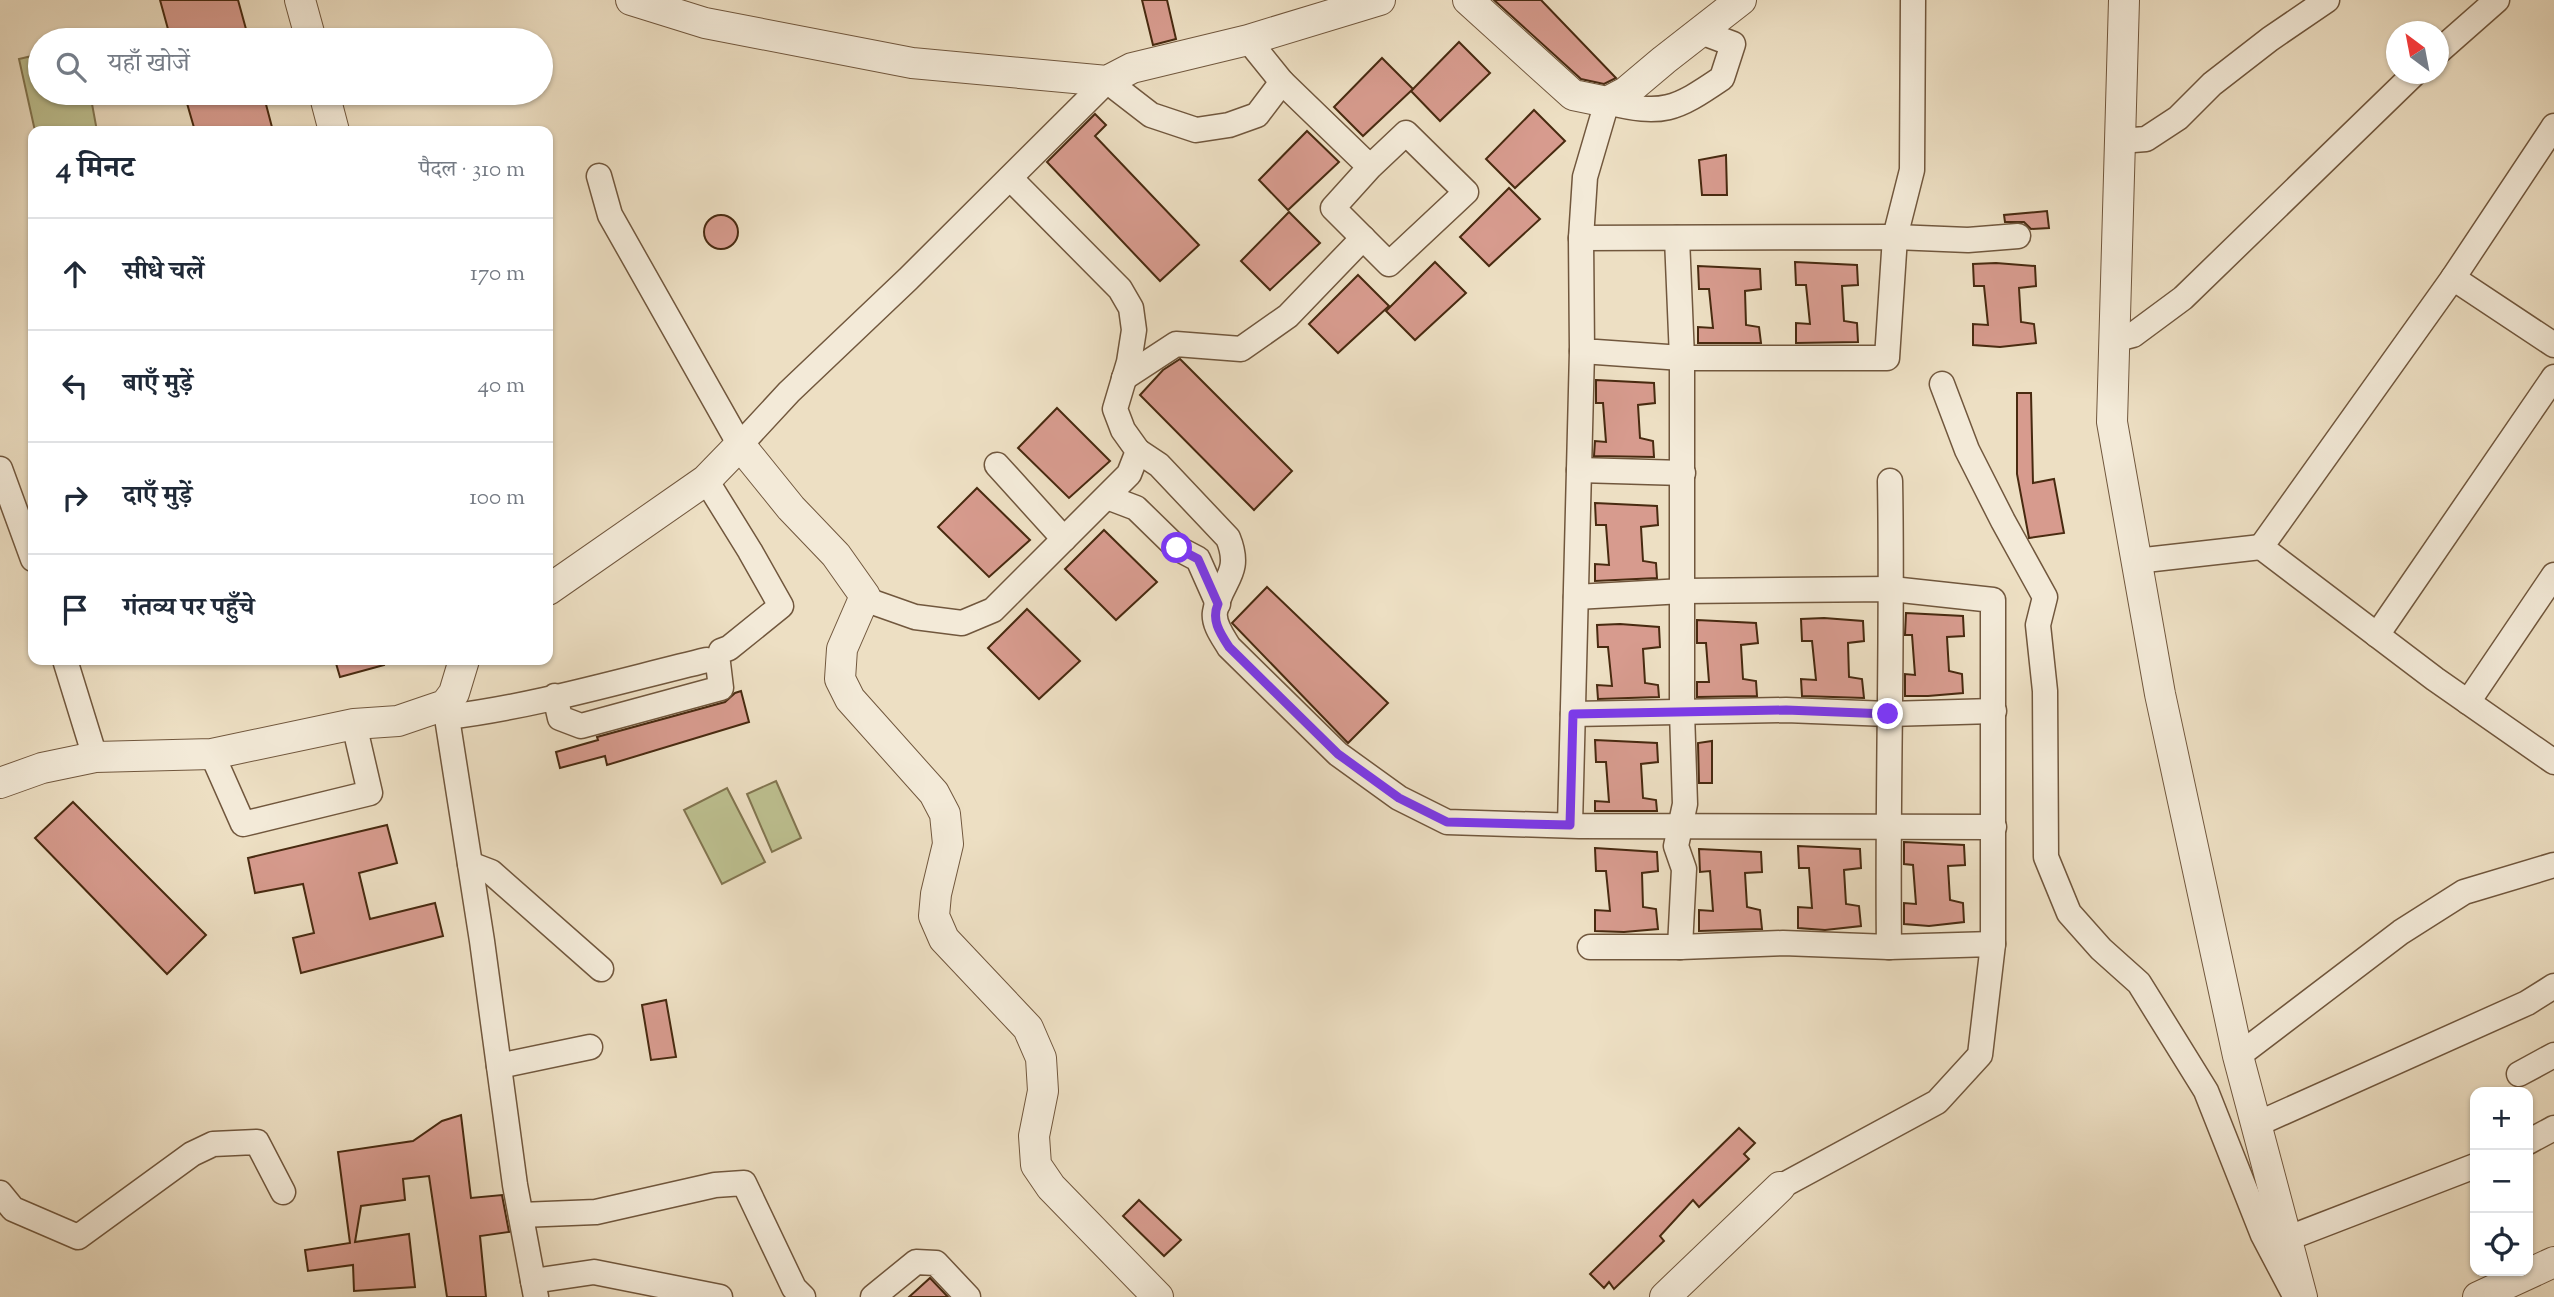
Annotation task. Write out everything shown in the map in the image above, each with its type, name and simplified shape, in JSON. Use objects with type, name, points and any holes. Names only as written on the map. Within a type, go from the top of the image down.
[{"type":"street","points":[[300,0],[308,28]]},
{"type":"street","points":[[631,0],[705,23],[912,63],[1107,81],[1151,116],[1196,130],[1228,125],[1257,115],[1282,82]]},
{"type":"street","points":[[553,587],[706,480],[789,392],[908,279],[1107,81],[1132,68],[1248,40],[1381,0]]},
{"type":"street","points":[[1468,0],[1573,95],[1607,102],[1643,111],[1675,107],[1722,78],[1733,44],[1722,16],[1626,92],[1607,102],[1585,177],[1581,238],[1582,351],[1570,825]]},
{"type":"street","points":[[1582,351],[1682,358],[1887,358],[1895,237],[1912,170],[1913,0]]},
{"type":"street","points":[[2124,0],[2112,422],[2160,694],[2238,1056],[2302,1297]]},
{"type":"street","points":[[2120,141],[2147,139],[2178,118],[2212,84],[2270,39],[2327,0]]},
{"type":"street","points":[[2449,42],[2497,0]]},
{"type":"street","points":[[1248,40],[1282,82],[1370,167]]},
{"type":"street","points":[[2114,340],[2133,335],[2183,298],[2404,84]]},
{"type":"street","points":[[327,105],[333,126]]},
{"type":"street","points":[[2261,547],[2453,278],[2554,126]]},
{"type":"street","points":[[1406,133],[1466,192],[1389,264],[1333,208],[1370,167],[1406,133]]},
{"type":"street","points":[[599,176],[610,215],[740,445],[790,508],[836,555],[865,596],[842,649],[840,679],[850,699],[934,793],[945,814],[948,844],[936,894],[934,916],[944,939],[1028,1028],[1041,1058],[1043,1091],[1034,1136],[1036,1165],[1051,1187],[1158,1297]]},
{"type":"street","points":[[1010,178],[1120,289],[1131,309],[1134,330],[1115,409],[1123,430],[1138,452],[1159,464],[1228,538],[1234,552],[1233,569],[1214,613],[1219,631],[1229,647],[1338,754],[1399,798],[1447,822],[1994,827]]},
{"type":"street","points":[[1581,238],[1895,237],[1968,240],[2018,236]]},
{"type":"street","points":[[1124,378],[1176,344],[1241,349],[1288,316],[1363,238]]},
{"type":"street","points":[[1677,238],[1682,358],[1682,712],[1685,804],[1676,846],[1684,869],[1680,947]]},
{"type":"street","points":[[2453,278],[2554,345]]},
{"type":"street","points":[[2377,635],[2554,377]]},
{"type":"street","points":[[1942,384],[1967,450],[2045,597],[2038,625],[2045,691],[2046,857],[2069,913],[2101,949],[2139,983],[2206,1091],[2263,1235],[2295,1297]]},
{"type":"street","points":[[864,599],[915,617],[962,623],[993,610],[1129,474],[1138,452]]},
{"type":"street","points":[[997,465],[1064,539]]},
{"type":"street","points":[[0,469],[28,545]]},
{"type":"street","points":[[1579,470],[1683,473]]},
{"type":"street","points":[[706,480],[781,606],[729,649],[721,652]]},
{"type":"street","points":[[1889,947],[1888,714],[1892,589],[1890,481]]},
{"type":"street","points":[[1107,496],[1136,508],[1177,548],[1198,559],[1218,604]]},
{"type":"street","points":[[2136,561],[2261,547],[2468,702],[2554,762]]},
{"type":"street","points":[[2468,702],[2554,575]]},
{"type":"street","points":[[1576,597],[1683,591],[1892,589],[1993,600],[1993,944],[1980,1055],[1937,1102],[1780,1186],[1665,1297]]},
{"type":"street","points":[[0,783],[42,768],[95,757],[212,754],[354,724],[398,721],[446,711],[480,713],[707,660],[718,663],[722,688],[581,726],[561,718],[555,696]]},
{"type":"street","points":[[67,665],[95,757]]},
{"type":"street","points":[[462,665],[446,711],[521,1215],[535,1289],[594,1272],[720,1297]]},
{"type":"street","points":[[1573,714],[1786,710],[1888,714],[1994,711]]},
{"type":"street","points":[[212,754],[243,824],[370,793],[354,724]]},
{"type":"street","points":[[470,864],[491,872],[601,969]]},
{"type":"street","points":[[2238,1056],[2401,932],[2464,892],[2554,865]]},
{"type":"street","points":[[1590,947],[1783,943],[1889,947],[1993,944]]},
{"type":"street","points":[[2255,1125],[2527,1003],[2554,986]]},
{"type":"street","points":[[499,1066],[590,1047]]},
{"type":"street","points":[[2519,1074],[2554,1055]]},
{"type":"street","points":[[2533,1139],[2554,1128]]},
{"type":"street","points":[[4,1208],[78,1237],[192,1154],[213,1144],[257,1142],[282,1192]]},
{"type":"street","points":[[2286,1239],[2470,1168]]},
{"type":"street","points":[[521,1215],[596,1212],[715,1185],[744,1184],[794,1288],[803,1297]]},
{"type":"street","points":[[873,1297],[916,1262],[936,1263],[968,1297]]},
{"type":"street","points":[[2479,1297],[2554,1262]]},
{"type":"green space","points":[[28,57],[28,100],[19,59]]},
{"type":"green space","points":[[29,105],[92,105],[96,126],[34,126]]},
{"type":"green space","points":[[776,781],[801,838],[772,852],[747,794]]},
{"type":"green space","points":[[727,788],[765,862],[722,884],[684,810]]},
{"type":"building","points":[[160,0],[238,0],[246,28],[168,28]]},
{"type":"building","points":[[1142,0],[1167,0],[1176,39],[1153,45]]},
{"type":"building","points":[[1494,0],[1541,0],[1616,78],[1604,84],[1581,79]]},
{"type":"building","points":[[1459,42],[1490,73],[1440,121],[1411,91]]},
{"type":"building","points":[[1382,58],[1413,89],[1363,136],[1334,107]]},
{"type":"building","points":[[187,105],[266,105],[272,126],[194,126]]},
{"type":"building","points":[[1534,110],[1565,141],[1515,188],[1486,159]]},
{"type":"building","points":[[1095,114],[1106,125],[1095,136],[1199,245],[1160,281],[1047,162]]},
{"type":"building","points":[[1307,131],[1339,162],[1288,210],[1259,180]]},
{"type":"building","points":[[1726,155],[1727,195],[1702,195],[1699,160]]},
{"type":"building","points":[[1509,188],[1540,219],[1489,266],[1460,237]]},
{"type":"building","points":[[2047,211],[2049,228],[2031,229],[2024,222],[2005,222],[2004,215]]},
{"type":"building","points":[[1289,212],[1320,243],[1270,290],[1241,261]]},
{"type":"building","points":[[721,215],[733,220],[738,232],[733,244],[721,249],[709,244],[704,232],[709,220]]},
{"type":"building","points":[[1435,262],[1466,293],[1415,340],[1386,311]]},
{"type":"building","points":[[1795,262],[1857,265],[1858,285],[1842,286],[1844,321],[1857,323],[1858,342],[1796,343],[1796,323],[1810,324],[1806,285],[1796,285]]},
{"type":"building","points":[[1973,264],[2035,266],[2036,286],[2019,288],[2021,322],[2034,324],[2036,343],[2000,347],[1973,345],[1973,324],[1988,325],[1984,286],[1974,286]]},
{"type":"building","points":[[1698,266],[1760,269],[1761,289],[1745,291],[1746,325],[1759,327],[1761,343],[1698,343],[1698,327],[1713,328],[1709,289],[1699,289]]},
{"type":"building","points":[[1358,275],[1389,306],[1338,353],[1309,324]]},
{"type":"building","points":[[1180,359],[1292,471],[1254,510],[1140,395],[1163,370]]},
{"type":"building","points":[[1596,380],[1654,383],[1655,403],[1638,405],[1640,438],[1653,441],[1654,457],[1594,456],[1595,441],[1606,442],[1603,403],[1596,403]]},
{"type":"building","points":[[2017,393],[2031,393],[2033,483],[2054,479],[2064,533],[2029,538],[2017,474]]},
{"type":"building","points":[[1057,408],[1110,461],[1069,498],[1018,448]]},
{"type":"building","points":[[977,488],[1030,540],[989,577],[938,527]]},
{"type":"building","points":[[1595,503],[1657,506],[1658,525],[1641,527],[1643,561],[1656,563],[1657,578],[1595,581],[1595,564],[1609,565],[1606,525],[1596,525]]},
{"type":"building","points":[[1104,530],[1157,582],[1116,620],[1065,569]]},
{"type":"building","points":[[1267,587],[1388,703],[1348,743],[1232,623]]},
{"type":"building","points":[[1027,609],[1080,661],[1039,699],[988,648]]},
{"type":"building","points":[[1906,613],[1963,616],[1964,636],[1947,637],[1949,671],[1962,674],[1963,693],[1905,696],[1905,674],[1915,675],[1912,635],[1905,635]]},
{"type":"building","points":[[1801,619],[1863,621],[1864,641],[1848,643],[1849,677],[1862,679],[1864,698],[1802,696],[1801,679],[1816,680],[1812,641],[1802,641]]},
{"type":"building","points":[[1697,620],[1756,623],[1758,643],[1741,645],[1743,679],[1756,681],[1757,696],[1697,697],[1697,682],[1709,682],[1706,643],[1697,643]]},
{"type":"building","points":[[1597,625],[1659,627],[1660,647],[1643,649],[1645,683],[1658,685],[1659,697],[1598,699],[1597,685],[1612,686],[1608,647],[1598,647]]},
{"type":"building","points":[[336,665],[384,665],[340,677]]},
{"type":"building","points":[[741,691],[749,722],[607,765],[605,756],[560,768],[556,752],[598,740],[597,737],[725,702]]},
{"type":"building","points":[[1595,740],[1657,743],[1658,762],[1641,764],[1643,798],[1656,800],[1657,811],[1595,811],[1595,801],[1609,802],[1606,762],[1596,762]]},
{"type":"building","points":[[1712,741],[1712,783],[1699,783],[1698,743]]},
{"type":"building","points":[[73,802],[206,935],[167,974],[35,838]]},
{"type":"building","points":[[387,825],[397,863],[359,873],[370,919],[435,903],[443,936],[301,973],[293,938],[314,933],[303,884],[255,893],[248,858]]},
{"type":"building","points":[[1904,842],[1964,845],[1965,865],[1948,866],[1950,900],[1963,903],[1964,922],[1929,926],[1904,924],[1904,903],[1916,904],[1913,865],[1904,864]]},
{"type":"building","points":[[1798,846],[1860,849],[1861,868],[1844,870],[1846,904],[1859,906],[1861,926],[1825,930],[1798,928],[1798,907],[1812,908],[1809,868],[1799,868]]},
{"type":"building","points":[[1595,848],[1657,852],[1658,871],[1642,873],[1643,907],[1656,909],[1658,929],[1595,931],[1595,910],[1610,911],[1606,871],[1596,871]]},
{"type":"building","points":[[1699,849],[1761,852],[1762,872],[1745,873],[1747,907],[1760,910],[1762,929],[1699,931],[1699,910],[1713,911],[1710,871],[1700,872]]},
{"type":"building","points":[[666,1000],[676,1057],[651,1060],[642,1005]]},
{"type":"building","points":[[461,1115],[471,1198],[502,1195],[509,1232],[480,1236],[486,1297],[447,1297],[429,1176],[403,1179],[405,1200],[361,1206],[355,1242],[409,1234],[415,1287],[354,1291],[353,1265],[308,1271],[305,1250],[350,1243],[338,1152],[413,1141],[442,1121]]},
{"type":"building","points":[[1739,1128],[1755,1143],[1744,1154],[1749,1159],[1699,1207],[1693,1200],[1660,1236],[1664,1241],[1614,1289],[1609,1282],[1604,1288],[1590,1274]]},
{"type":"building","points":[[1139,1200],[1181,1240],[1164,1256],[1123,1216]]},
{"type":"building","points":[[930,1278],[948,1297],[909,1297]]},
{"type":"route","points":[[1177,548],[1198,559],[1218,604],[1214,613],[1219,631],[1229,647],[1338,754],[1399,798],[1447,822],[1570,825],[1573,714],[1786,710],[1888,714]]}]
